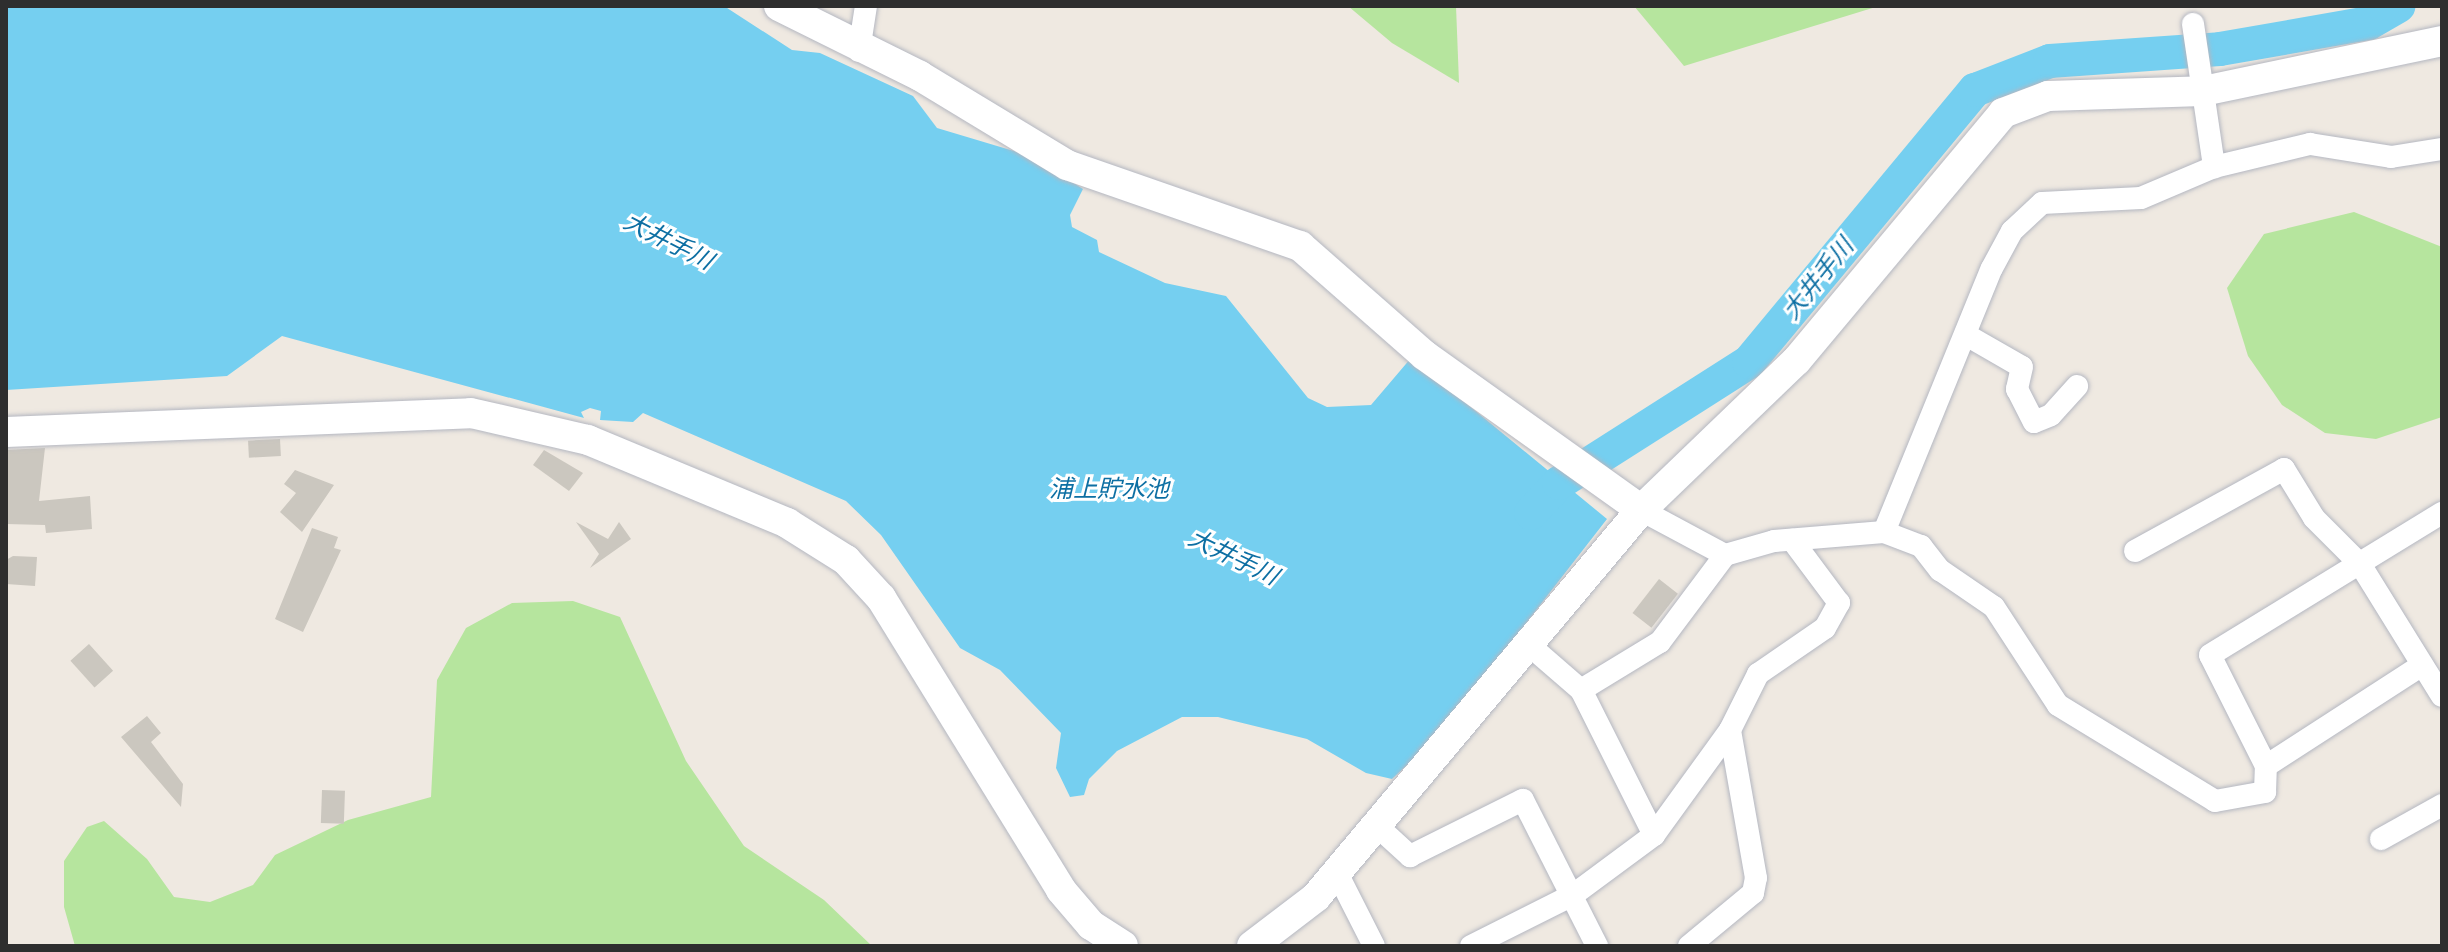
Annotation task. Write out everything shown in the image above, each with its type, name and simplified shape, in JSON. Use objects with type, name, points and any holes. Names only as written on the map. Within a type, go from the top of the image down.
[{"type":"street","points":[[779,6],[859,51],[920,76],[1067,165],[1300,246],[1424,355],[1641,510],[1725,555]]},
{"type":"street","points":[[859,51],[866,6]]},
{"type":"street","points":[[2193,24],[2214,167]]},
{"type":"street","points":[[1252,946],[1292,921],[1337,873],[1641,510],[1786,372],[2003,113],[2048,96],[2442,41]]},
{"type":"street","points":[[1884,532],[2012,231],[2042,203],[2141,198],[2214,167],[2310,144],[2391,157],[2442,149]]},
{"type":"street","points":[[1968,336],[2022,367],[2017,389],[2034,422],[2077,386]]},
{"type":"street","points":[[6,432],[471,413],[588,440],[787,523],[846,560],[881,598],[1061,890],[1091,925],[1123,946]]},
{"type":"street","points":[[2135,551],[2284,469],[2314,518],[2360,564],[2430,668],[2442,696]]},
{"type":"street","points":[[1581,690],[1660,642],[1725,555],[1792,540],[1884,532],[1921,546],[1940,570],[1994,607],[2058,705],[2190,792],[2215,801],[2249,801],[2265,792],[2266,766],[2210,655],[2442,513]]},
{"type":"street","points":[[1471,946],[1573,895],[1654,835],[1730,730],[1758,674],[1825,628],[1839,603],[1792,540]]},
{"type":"street","points":[[1529,645],[1581,690],[1654,835]]},
{"type":"street","points":[[2266,766],[2430,668]]},
{"type":"street","points":[[1689,946],[1753,893],[1756,878],[1730,730]]},
{"type":"street","points":[[1377,826],[1410,856],[1523,800],[1597,946]]},
{"type":"street","points":[[2381,839],[2442,805]]},
{"type":"street","points":[[1337,873],[1374,946]]},
{"type":"green space","points":[[1348,6],[1456,6],[1459,83],[1392,43]]},
{"type":"green space","points":[[1634,6],[1879,6],[1684,66]]},
{"type":"green space","points":[[2354,212],[2442,247],[2442,417],[2376,439],[2325,433],[2282,405],[2248,356],[2227,288],[2264,234]]},
{"type":"green space","points":[[573,601],[620,617],[686,761],[744,846],[824,900],[872,946],[75,946],[64,907],[64,861],[87,827],[104,821],[147,859],[174,897],[210,902],[253,885],[275,855],[348,820],[431,797],[437,680],[466,628],[512,603]]},
{"type":"water","name":"浦上貯水池","points":[[6,6],[724,6],[792,50],[820,53],[913,96],[937,128],[1031,156],[1083,189],[1070,215],[1072,227],[1097,240],[1099,252],[1165,283],[1226,296],[1308,398],[1327,407],[1371,405],[1411,358],[1607,519],[1440,734],[1392,779],[1366,773],[1307,739],[1218,717],[1182,717],[1117,751],[1089,779],[1084,795],[1070,797],[1056,768],[1061,733],[1000,670],[960,648],[881,535],[846,501],[643,413],[633,422],[600,420],[601,411],[590,408],[581,412],[584,418],[282,336],[227,376],[6,390]]},
{"type":"building","points":[[280,439],[281,456],[249,458],[248,441]]},
{"type":"building","points":[[45,448],[39,501],[90,496],[92,529],[46,533],[45,525],[6,524],[6,450]]},
{"type":"building","points":[[544,450],[583,473],[569,491],[533,465]]},
{"type":"building","points":[[295,470],[334,485],[302,532],[280,512],[296,493],[284,484]]},
{"type":"building","points":[[576,522],[608,539],[619,522],[631,539],[590,568],[599,554]]},
{"type":"building","points":[[312,528],[338,537],[334,548],[341,550],[303,632],[275,619]]},
{"type":"building","points":[[13,556],[37,557],[35,586],[6,584],[6,560]]},
{"type":"building","points":[[1659,579],[1678,594],[1651,628],[1633,613]]},
{"type":"building","points":[[89,644],[113,671],[95,687],[70,661]]},
{"type":"building","points":[[147,716],[161,733],[151,742],[183,784],[181,807],[121,737]]},
{"type":"building","points":[[322,790],[345,791],[344,824],[321,823]]},
{"type":"waterway","name":"大井手川","points":[[1531,513],[1559,483],[1749,362],[1975,90],[2050,61],[2220,49],[2369,23],[2398,6]]}]
